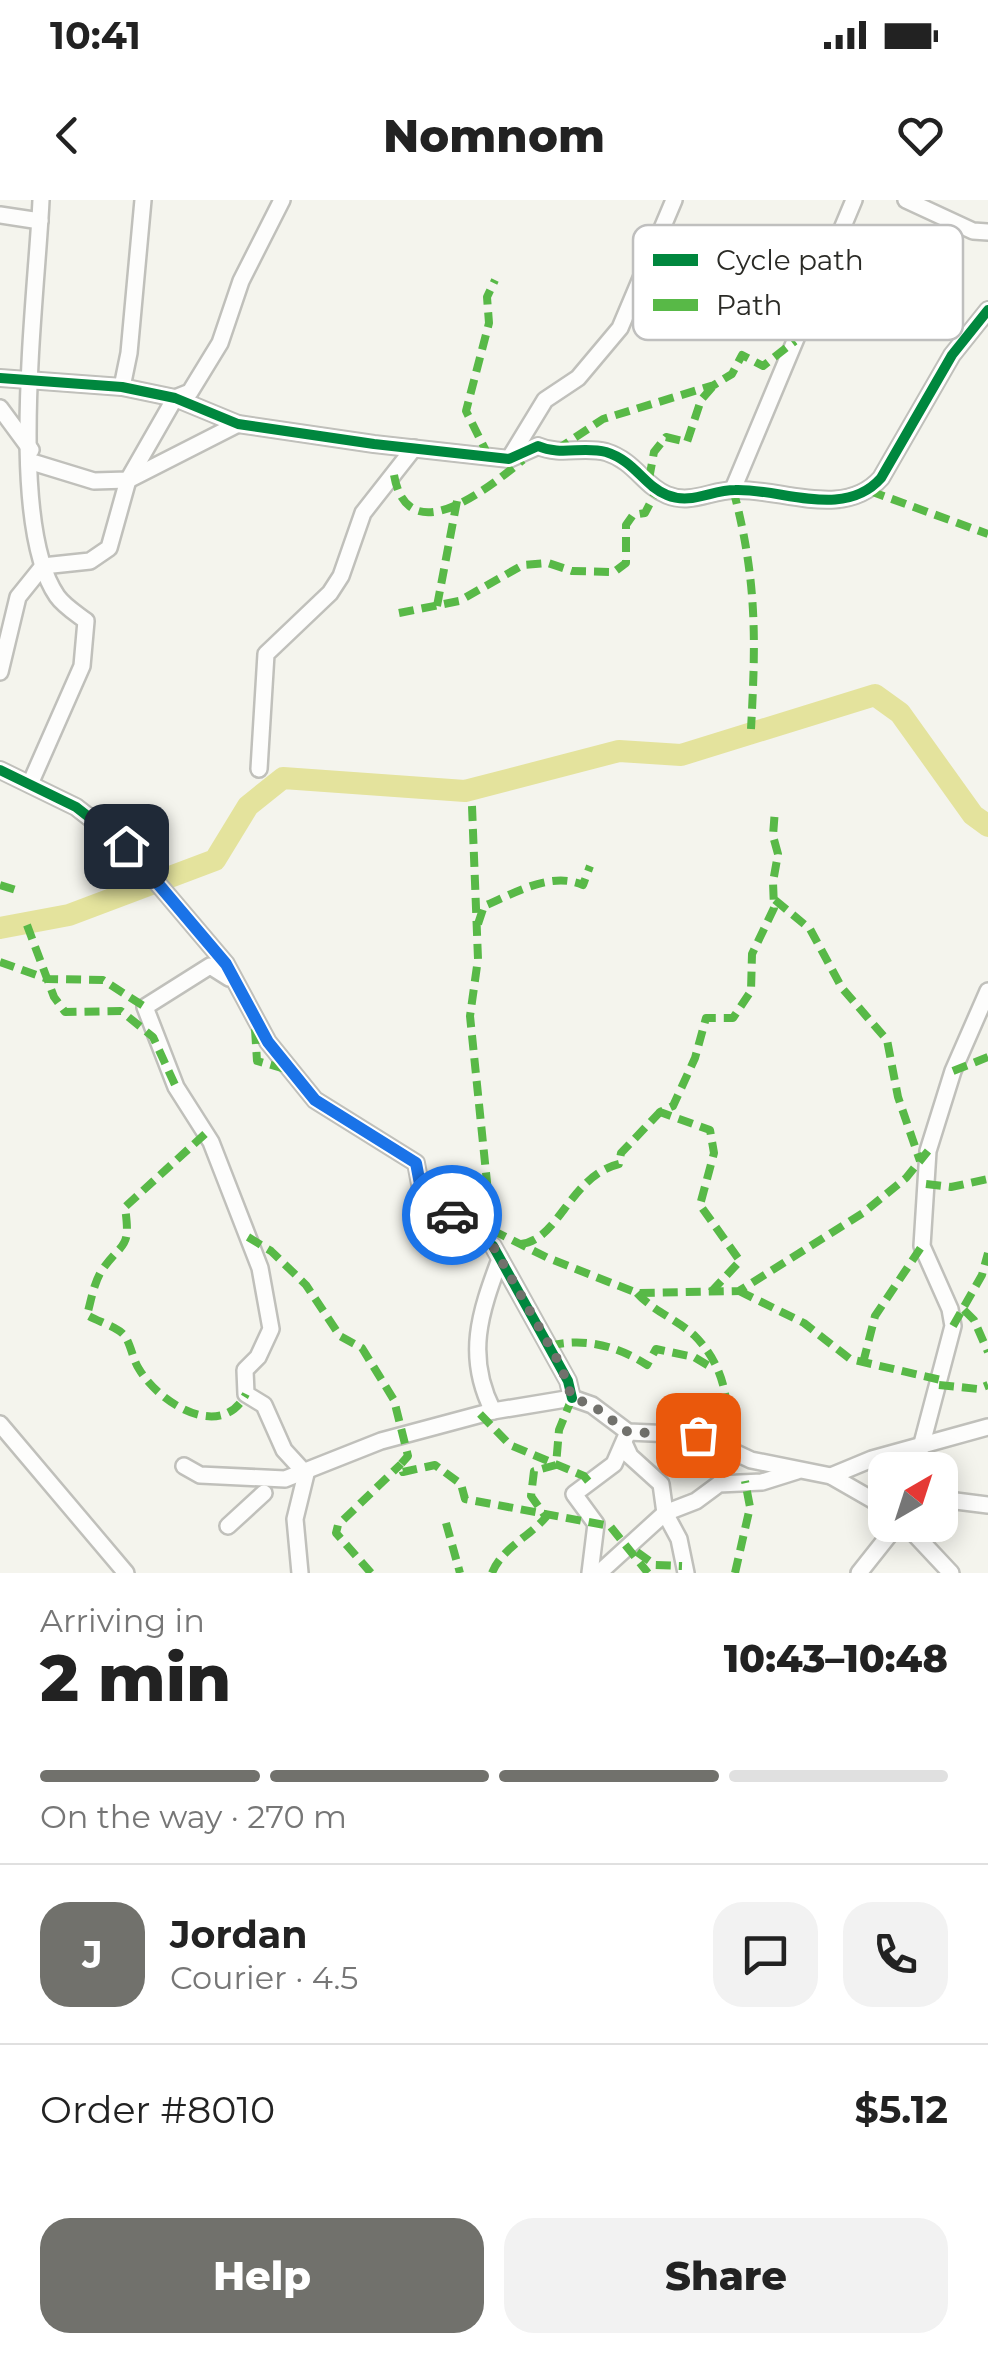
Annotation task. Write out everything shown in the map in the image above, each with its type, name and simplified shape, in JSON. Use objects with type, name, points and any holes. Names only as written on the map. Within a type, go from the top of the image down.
[{"type":"street","points":[[30,784],[82,666],[86,621],[58,598],[43,566],[32,516],[28,378],[41,200]]},
{"type":"street","points":[[122,386],[129,353],[142,200]]},
{"type":"street","points":[[0,672],[18,597],[43,566],[101,557],[114,538],[128,480],[176,398],[190,392],[220,344],[241,281],[282,200]]},
{"type":"street","points":[[663,225],[674,200]]},
{"type":"street","points":[[847,225],[854,200]]},
{"type":"street","points":[[906,200],[962,225]]},
{"type":"street","points":[[0,215],[40,221]]},
{"type":"street","points":[[963,226],[988,232]]},
{"type":"street","points":[[509,460],[545,400],[578,378],[620,328],[633,297]]},
{"type":"street","points":[[0,378],[122,386],[176,398],[238,424],[509,460],[538,446],[552,452],[604,452],[635,465],[669,496],[687,500],[733,490],[823,499],[870,491],[952,355],[988,310]]},
{"type":"street","points":[[733,490],[795,340]]},
{"type":"street","points":[[0,408],[31,456],[94,481],[128,480],[238,424]]},
{"type":"street","points":[[259,769],[266,654],[330,593],[341,576],[362,513],[414,448]]},
{"type":"street","points":[[0,770],[90,816],[126,846],[172,896],[240,987],[268,1042],[315,1100],[416,1163],[423,1200],[461,1220],[493,1246],[568,1380],[572,1398]]},
{"type":"street","points":[[240,987],[210,966],[145,1007],[176,1087],[211,1142],[260,1268],[271,1329],[258,1357],[246,1370],[246,1394],[264,1405],[284,1450],[306,1474]]},
{"type":"street","points":[[921,1452],[953,1326],[950,1309],[922,1246],[928,1150],[953,1070],[988,991]]},
{"type":"street","points":[[493,1410],[481,1388],[476,1358],[486,1296],[500,1258]]},
{"type":"street","points":[[184,1466],[200,1475],[274,1480],[306,1474],[365,1446],[493,1410],[572,1398],[592,1405],[626,1437],[630,1456],[662,1484],[665,1513],[679,1539],[686,1573]]},
{"type":"street","points":[[0,1424],[126,1573]]},
{"type":"street","points":[[830,1476],[872,1459],[988,1427]]},
{"type":"street","points":[[626,1437],[686,1432],[751,1460],[830,1476],[868,1497]]},
{"type":"street","points":[[590,1573],[596,1524],[574,1494],[614,1464],[626,1437]]},
{"type":"street","points":[[599,1573],[665,1513],[696,1500],[719,1484],[762,1482],[802,1469]]},
{"type":"street","points":[[300,1573],[295,1519],[306,1474]]},
{"type":"street","points":[[228,1526],[264,1492]]},
{"type":"street","points":[[958,1501],[988,1505]]},
{"type":"street","points":[[859,1573],[884,1542]]},
{"type":"street","points":[[922,1542],[951,1573]]},
{"type":"waterway","points":[[0,928],[69,915],[215,860],[248,806],[283,778],[465,791],[619,751],[681,755],[875,695],[900,713],[973,815],[988,826]]},
{"type":"marked path","points":[[489,457],[466,411],[489,323],[487,297],[495,280]]},
{"type":"marked path","points":[[556,450],[603,419],[714,385],[732,374],[742,355],[763,366],[795,341]]},
{"type":"marked path","points":[[649,479],[654,452],[666,437],[687,442],[701,400],[714,385]]},
{"type":"marked path","points":[[394,475],[402,498],[415,510],[431,512],[470,498],[523,460]]},
{"type":"marked path","points":[[733,489],[751,580],[751,729]]},
{"type":"marked path","points":[[399,613],[459,601],[523,565],[548,563],[572,571],[614,572],[626,563],[626,525],[633,515],[645,513],[657,490]]},
{"type":"marked path","points":[[870,491],[988,534]]},
{"type":"marked path","points":[[437,606],[457,501]]},
{"type":"marked path","points":[[472,806],[478,959],[470,1016],[493,1241]]},
{"type":"marked path","points":[[711,1292],[740,1261],[700,1205],[714,1153],[710,1130],[660,1112],[673,1106],[695,1058],[706,1018],[733,1018],[751,991],[752,954],[774,908],[778,854],[773,836],[775,809]]},
{"type":"marked path","points":[[478,924],[484,906],[521,890],[558,881],[583,885],[590,866]]},
{"type":"marked path","points":[[0,885],[16,890]]},
{"type":"marked path","points":[[775,900],[810,929],[842,988],[887,1040],[898,1097],[920,1161]]},
{"type":"marked path","points":[[27,925],[54,997],[65,1012],[121,1011],[153,1037],[176,1087]]},
{"type":"marked path","points":[[0,962],[48,979],[103,980],[145,1007]]},
{"type":"marked path","points":[[255,1029],[257,1061],[289,1070]]},
{"type":"marked path","points":[[953,1071],[988,1057]]},
{"type":"marked path","points":[[521,1244],[545,1232],[588,1181],[619,1164],[621,1153],[660,1112]]},
{"type":"marked path","points":[[205,1134],[125,1207],[124,1244],[99,1275],[87,1315],[122,1333],[148,1382],[175,1405],[206,1416],[222,1415],[235,1408],[246,1394]]},
{"type":"marked path","points":[[492,1230],[548,1258],[637,1293],[739,1291],[863,1213],[906,1178],[928,1151]]},
{"type":"marked path","points":[[926,1184],[951,1187],[988,1179]]},
{"type":"marked path","points":[[248,1237],[271,1251],[306,1285],[340,1336],[362,1348],[394,1400],[408,1456],[401,1464],[403,1472],[435,1465],[461,1484],[465,1499],[610,1526],[648,1573]]},
{"type":"marked path","points":[[863,1363],[875,1316],[922,1246]]},
{"type":"marked path","points":[[953,1326],[982,1275],[988,1253]]},
{"type":"marked path","points":[[739,1291],[804,1323],[850,1359],[941,1380]]},
{"type":"marked path","points":[[637,1293],[694,1335],[717,1369],[727,1405],[719,1484]]},
{"type":"marked path","points":[[964,1310],[974,1320],[988,1352]]},
{"type":"marked path","points":[[549,1346],[575,1342],[600,1345],[647,1365],[656,1349],[694,1357],[714,1369]]},
{"type":"marked path","points":[[939,1385],[978,1389],[988,1385]]},
{"type":"marked path","points":[[492,1573],[502,1557],[546,1517],[531,1496],[534,1471],[556,1465],[559,1430],[572,1398]]},
{"type":"marked path","points":[[480,1414],[510,1445],[584,1476],[593,1487]]},
{"type":"marked path","points":[[371,1573],[336,1533],[338,1525],[401,1464]]},
{"type":"marked path","points":[[735,1573],[750,1507],[745,1481]]},
{"type":"marked path","points":[[446,1523],[460,1573]]},
{"type":"marked path","points":[[637,1552],[655,1565],[682,1566]]},
{"type":"cycle path","points":[[0,378],[122,387],[175,398],[238,424],[374,444],[509,459],[538,446],[597,450],[616,456],[659,491],[676,498],[735,490],[831,500],[866,490],[881,478],[952,355],[988,310]]},
{"type":"cycle path","points":[[0,770],[76,807],[126,846],[226,964],[268,1042],[315,1100],[416,1163],[423,1200],[461,1220],[493,1246],[568,1381],[572,1398]]},
{"type":"way so far","points":[[452,1215],[493,1246],[561,1366],[572,1398],[592,1405],[628,1432],[698,1435]]},
{"type":"route","points":[[126,846],[226,964],[268,1042],[315,1100],[416,1163],[423,1200],[452,1215]]}]
